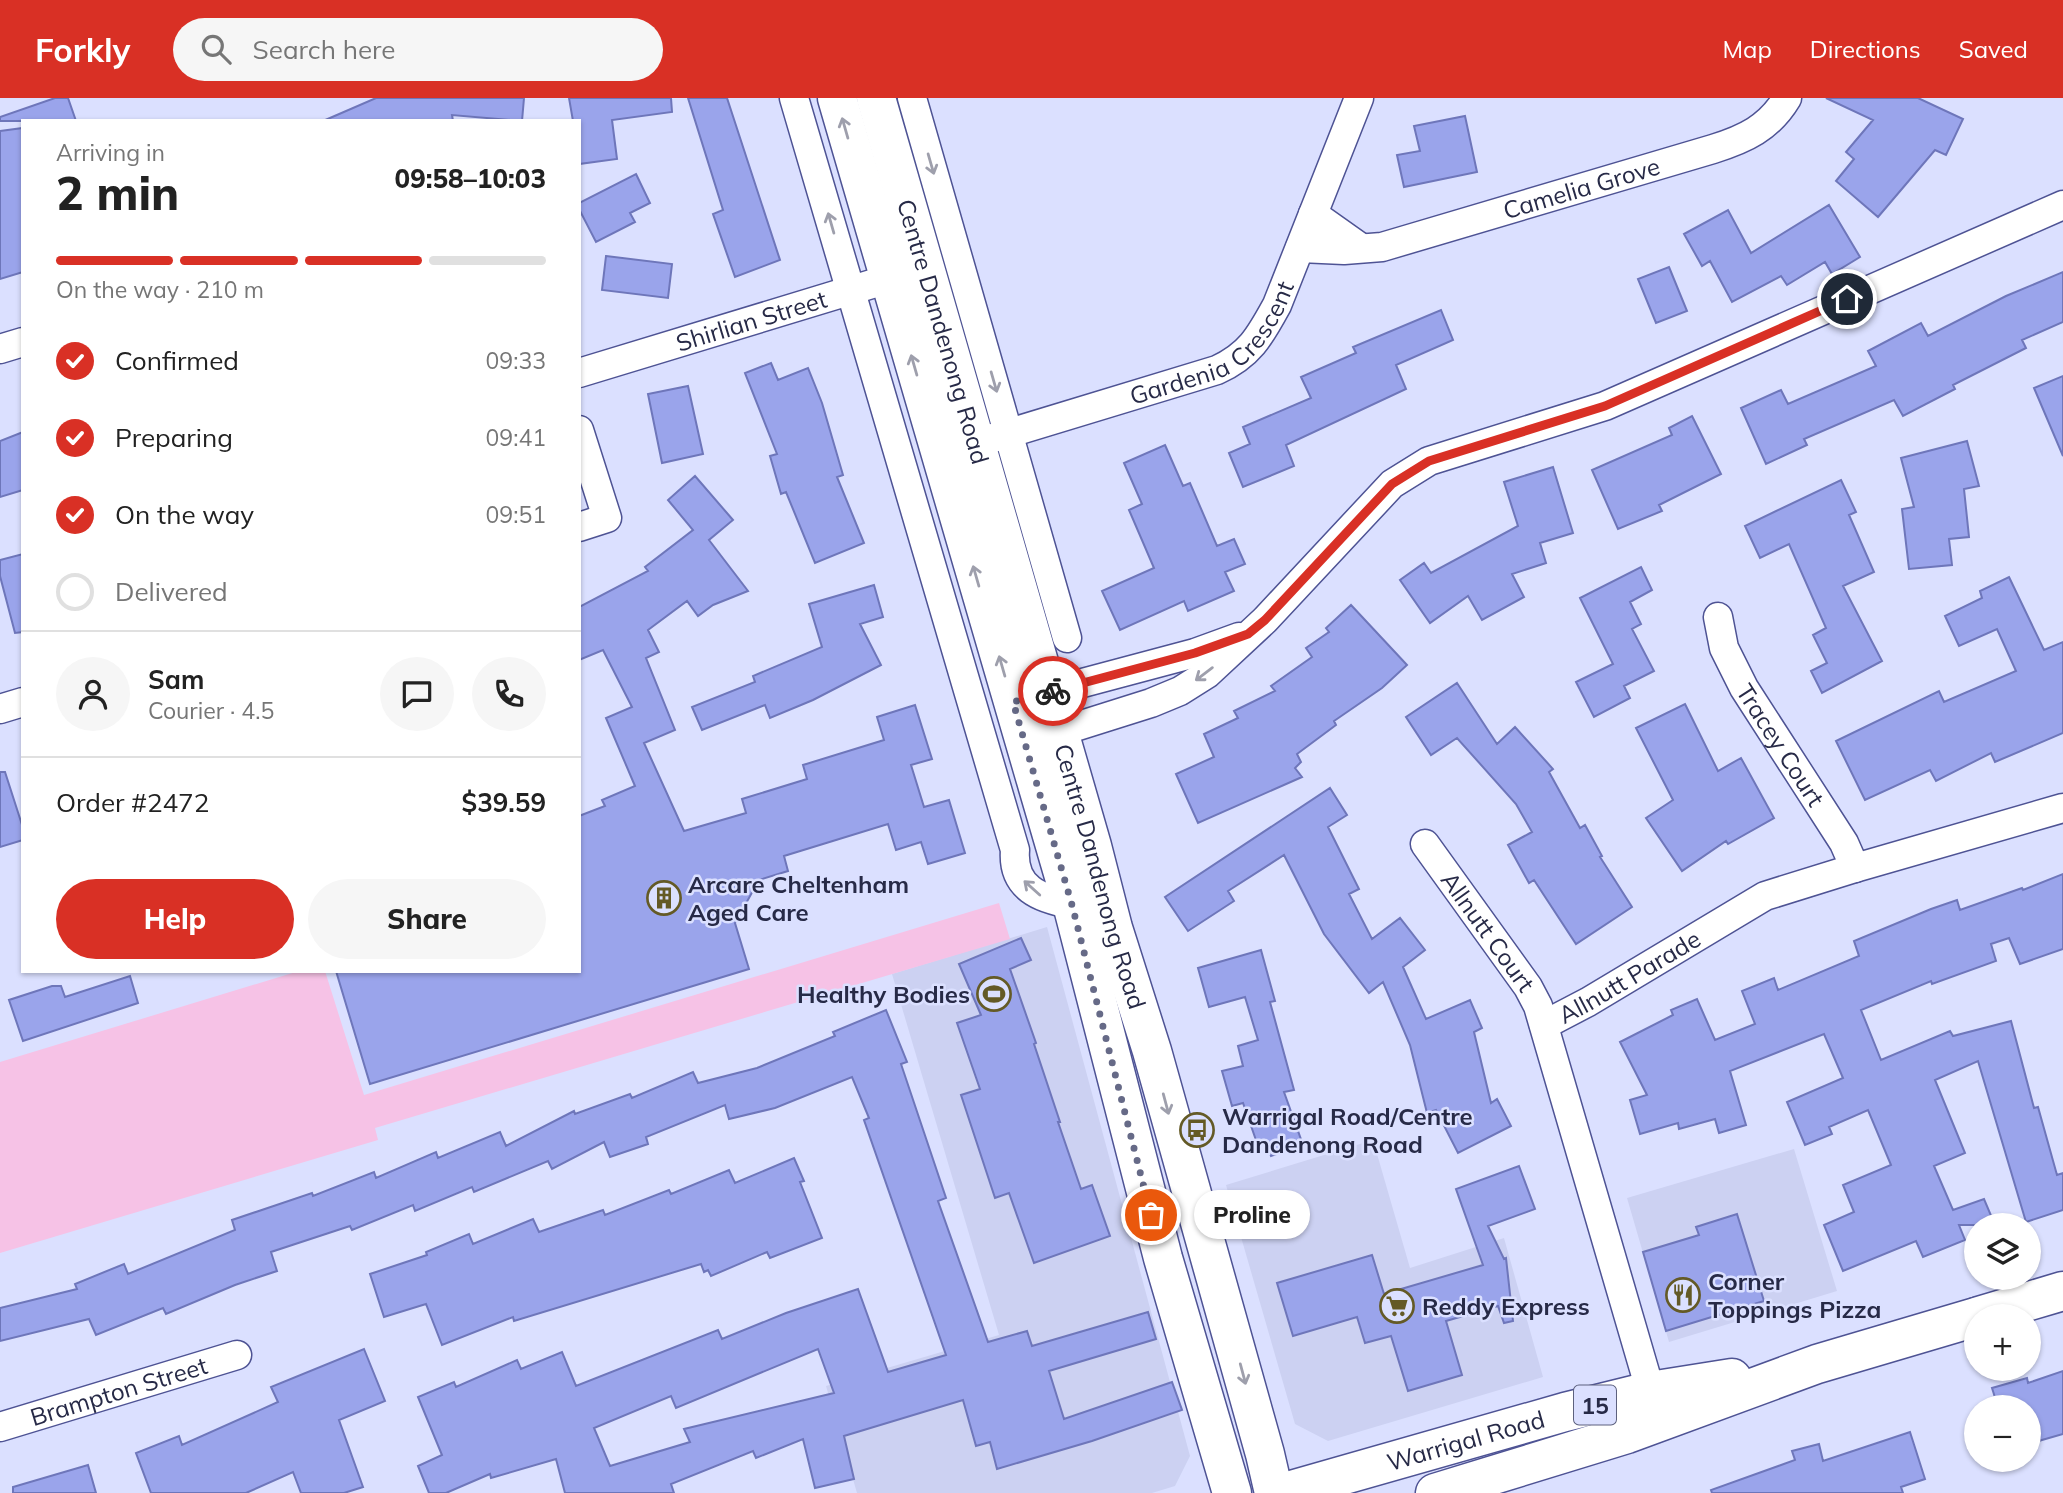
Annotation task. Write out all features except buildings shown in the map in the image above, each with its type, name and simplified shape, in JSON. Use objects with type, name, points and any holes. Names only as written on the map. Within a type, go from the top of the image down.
[{"type":"main road","name":"Centre Dandenong Road","points":[[837,98],[889,278],[975,443]]},
{"type":"main road","name":"Centre Dandenong Road","points":[[876,98],[975,443],[1041,737],[1152,1051],[1274,1493]]},
{"type":"main road","name":"Centre Dandenong Road","points":[[1041,737],[1072,905],[1163,1258],[1232,1493]]},
{"type":"main road","name":"Warrigal Road","points":[[2020,1304],[2063,1291]]},
{"type":"main road","name":"Warrigal Road","points":[[1281,1493],[1525,1423],[1655,1407],[1964,1321]]},
{"type":"main road","name":"Warrigal Road","points":[[1435,1493],[1582,1448],[1655,1407]]},
{"type":"street","name":"Centre Dandenong Road","points":[[794,98],[1015,850],[1016,869],[1031,891],[1047,900],[1072,905]]},
{"type":"street","name":"Centre Dandenong Road","points":[[912,98],[975,443],[1067,638]]},
{"type":"street","name":"Camelia Grove","points":[[1300,248],[1371,248],[1396,243],[1732,143],[1748,137],[1764,126],[1787,98]]},
{"type":"street","name":"Gardenia Crescent","points":[[975,443],[1228,365],[1250,350],[1277,305],[1300,248],[1348,101]]},
{"type":"street","points":[[1041,737],[1151,703],[1180,691],[1208,674],[1265,620],[1392,484],[1429,461],[1605,406],[2063,205]]},
{"type":"street","points":[[1313,214],[1361,248]]},
{"type":"street","name":"Shirlian Street","points":[[581,372],[925,268]]},
{"type":"street","points":[[0,349],[21,343]]},
{"type":"street","points":[[581,436],[607,518],[581,526]]},
{"type":"street","name":"Tracey Court","points":[[1718,617],[1724,648],[1744,688],[1844,843],[1855,868]]},
{"type":"street","points":[[1030,697],[1195,653],[1248,634]]},
{"type":"street","points":[[0,709],[21,703]]},
{"type":"street","name":"Allnutt Parade","points":[[1655,1407],[1544,1026],[1765,896],[2063,808]]},
{"type":"street","name":"Allnutt Court","points":[[1425,844],[1528,987],[1544,1026]]},
{"type":"street","name":"Brampton Street","points":[[0,1427],[237,1355]]},
{"type":"shaded area","points":[[999,903],[1010,939],[375,1128],[378,1140],[0,1253],[0,1062],[292,973],[326,973],[364,1095]]},
{"type":"shaded area","points":[[1047,927],[1190,1456],[1175,1486],[1152,1493],[857,1493],[826,1386],[999,1335],[892,974]]},
{"type":"shaded area","points":[[1373,1140],[1410,1268],[1504,1238],[1543,1377],[1328,1441],[1295,1424],[1226,1185]]},
{"type":"shaded area","points":[[1794,1149],[1837,1291],[1669,1342],[1627,1198]]},
{"type":"way so far","points":[[1053,691],[1013,702],[1072,905],[1151,1215]]},
{"type":"place","name":"Arcare Cheltenham Aged Care","points":[[664,898]]},
{"type":"place","name":"Healthy Bodies","points":[[994,994]]},
{"type":"place","name":"Warrigal Road/Centre Dandenong Road","points":[[1197,1130]]},
{"type":"place","name":"Proline","points":[[1151,1215]]},
{"type":"place","name":"Corner Toppings Pizza","points":[[1683,1295]]},
{"type":"place","name":"Reddy Express","points":[[1397,1306]]},
{"type":"route","points":[[1053,691],[1195,653],[1248,634],[1265,620],[1392,484],[1429,461],[1605,406],[1847,299]]}]
